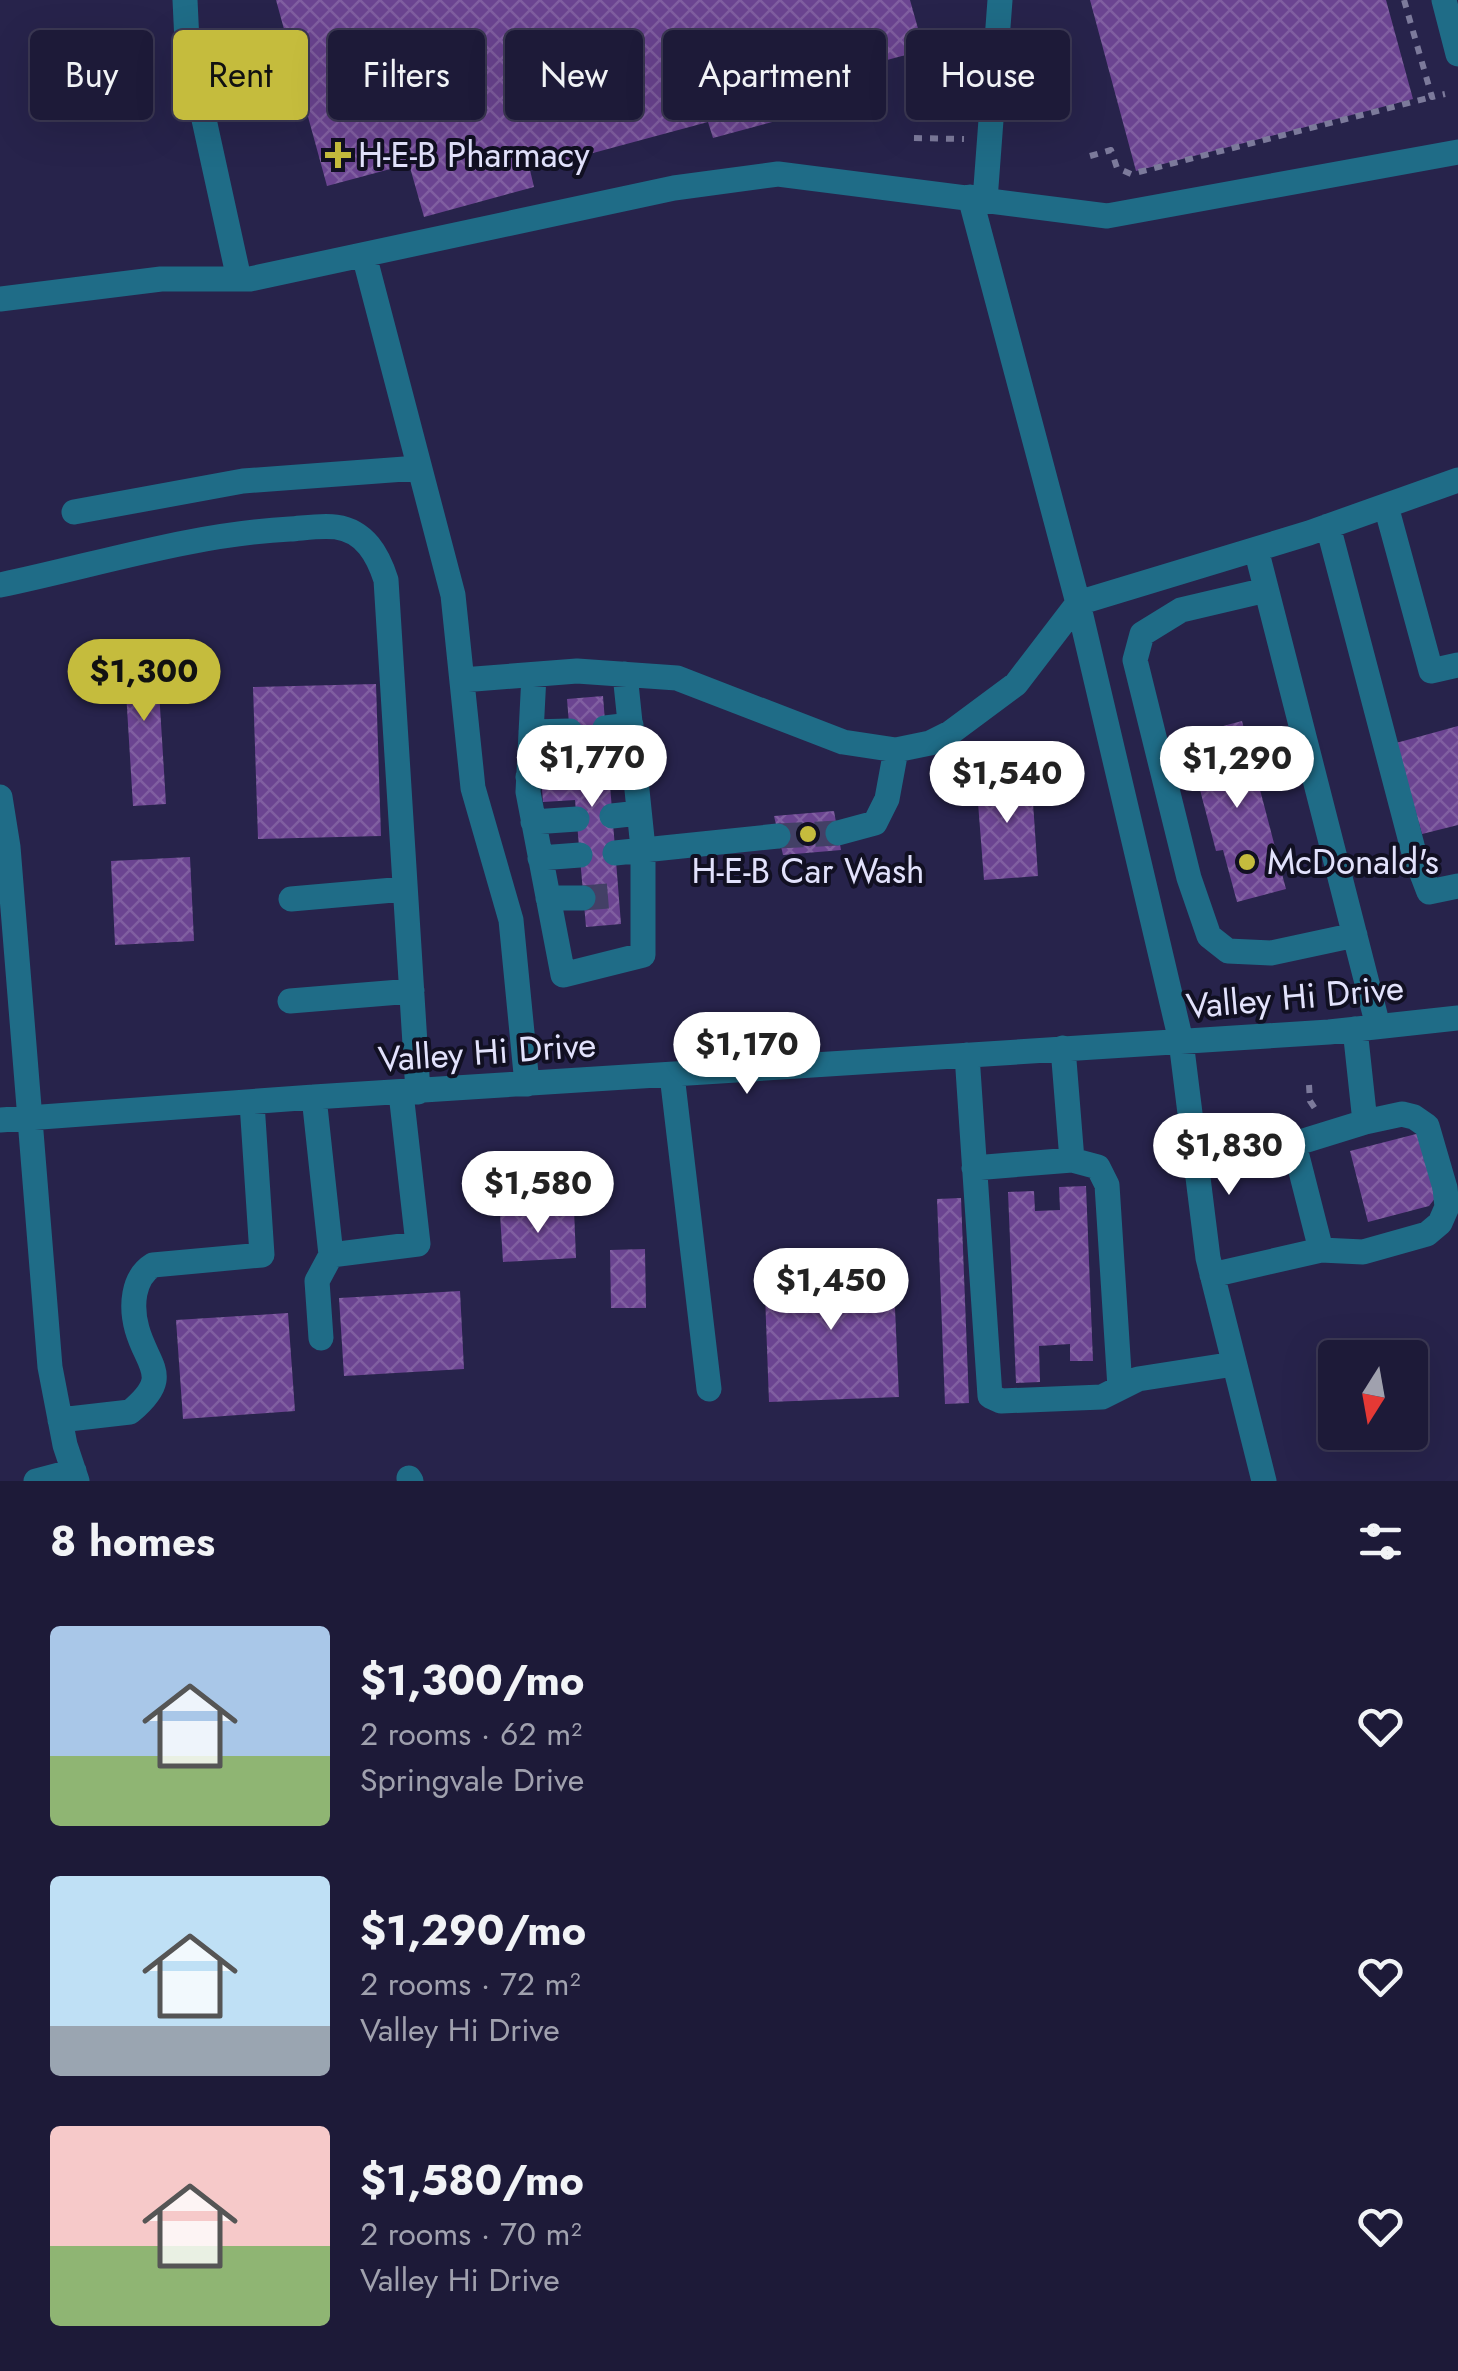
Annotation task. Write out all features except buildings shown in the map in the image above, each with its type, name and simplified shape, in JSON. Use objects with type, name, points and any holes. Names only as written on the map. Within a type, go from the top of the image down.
[{"type":"street","points":[[185,0],[187,42],[238,279]]},
{"type":"street","points":[[1000,0],[978,198],[1181,1041],[1212,1275],[1264,1481]]},
{"type":"street","points":[[1444,0],[1458,54]]},
{"type":"street","points":[[0,299],[161,279],[238,279],[674,188],[778,174],[1107,216],[1458,152]]},
{"type":"street","points":[[364,255],[453,595],[473,788],[512,920],[528,1084]]},
{"type":"street","points":[[74,512],[243,481],[418,468]]},
{"type":"street","points":[[462,680],[577,671],[677,678],[843,742],[896,750],[950,734],[1016,684],[1078,603],[1328,526],[1458,480]]},
{"type":"street","points":[[1386,506],[1431,671],[1458,664]]},
{"type":"street","points":[[1328,526],[1414,853],[1430,892],[1458,886]]},
{"type":"street","points":[[0,585],[221,535],[338,527],[363,540],[378,555],[386,580],[412,991],[409,1092],[418,1244],[331,1254]]},
{"type":"street","points":[[1256,549],[1355,935],[1366,1027],[1365,1122]]},
{"type":"street","points":[[1266,590],[1181,610],[1142,634],[1135,660],[1188,878],[1209,936],[1228,951],[1270,953],[1355,935]]},
{"type":"street","points":[[1093,665],[1135,660]]},
{"type":"street","points":[[518,980],[564,974],[644,955],[631,893],[643,848],[640,812],[635,768],[618,726],[625,674]]},
{"type":"street","points":[[534,675],[528,776],[533,822],[564,974]]},
{"type":"street","points":[[530,732],[570,731]]},
{"type":"street","points":[[838,833],[875,823],[887,799],[896,750]]},
{"type":"street","points":[[609,771],[635,768]]},
{"type":"street","points":[[528,776],[573,774]]},
{"type":"street","points":[[1,812],[50,1367],[76,1476],[36,1481]]},
{"type":"street","points":[[612,816],[640,812]]},
{"type":"street","points":[[533,822],[577,819]]},
{"type":"street","points":[[615,853],[778,836]]},
{"type":"street","points":[[540,858],[580,855]]},
{"type":"street","points":[[291,900],[405,889]]},
{"type":"street","points":[[548,898],[583,898]]},
{"type":"street","points":[[290,1001],[412,991]]},
{"type":"street","name":"Valley Hi Drive","points":[[0,1120],[1181,1041],[1458,1018]]},
{"type":"street","points":[[1063,1048],[1072,1160]]},
{"type":"street","points":[[968,1055],[990,1396],[1001,1402],[1102,1397],[1138,1379],[1234,1364]]},
{"type":"street","points":[[672,1075],[710,1388]]},
{"type":"street","points":[[314,1096],[331,1254],[316,1280],[320,1338]]},
{"type":"street","points":[[60,1420],[130,1412],[151,1390],[153,1360],[138,1331],[134,1311],[135,1290],[143,1272],[153,1266],[262,1255],[252,1103]]},
{"type":"street","points":[[1212,1275],[1321,1250],[1363,1252],[1435,1229],[1445,1214],[1445,1188],[1427,1126],[1402,1114],[1294,1144],[1321,1250]]},
{"type":"street","points":[[974,1168],[1072,1160],[1098,1167],[1107,1186],[1120,1388]]},
{"type":"path","points":[[1404,0],[1432,98]]},
{"type":"path","points":[[1090,156],[1111,150],[1118,168],[1131,174],[1445,94]]},
{"type":"path","points":[[914,138],[966,139],[964,157]]},
{"type":"path","points":[[1309,1084],[1315,1111],[1330,1107]]},
{"type":"tunnel","points":[[778,836],[838,833]]},
{"type":"tunnel","points":[[583,898],[619,895]]},
{"type":"place","name":"H-E-B Pharmacy","points":[[338,155]]},
{"type":"place","name":"H-E-B Car Wash","points":[[808,834]]},
{"type":"place","name":"McDonald's","points":[[1247,862]]}]
